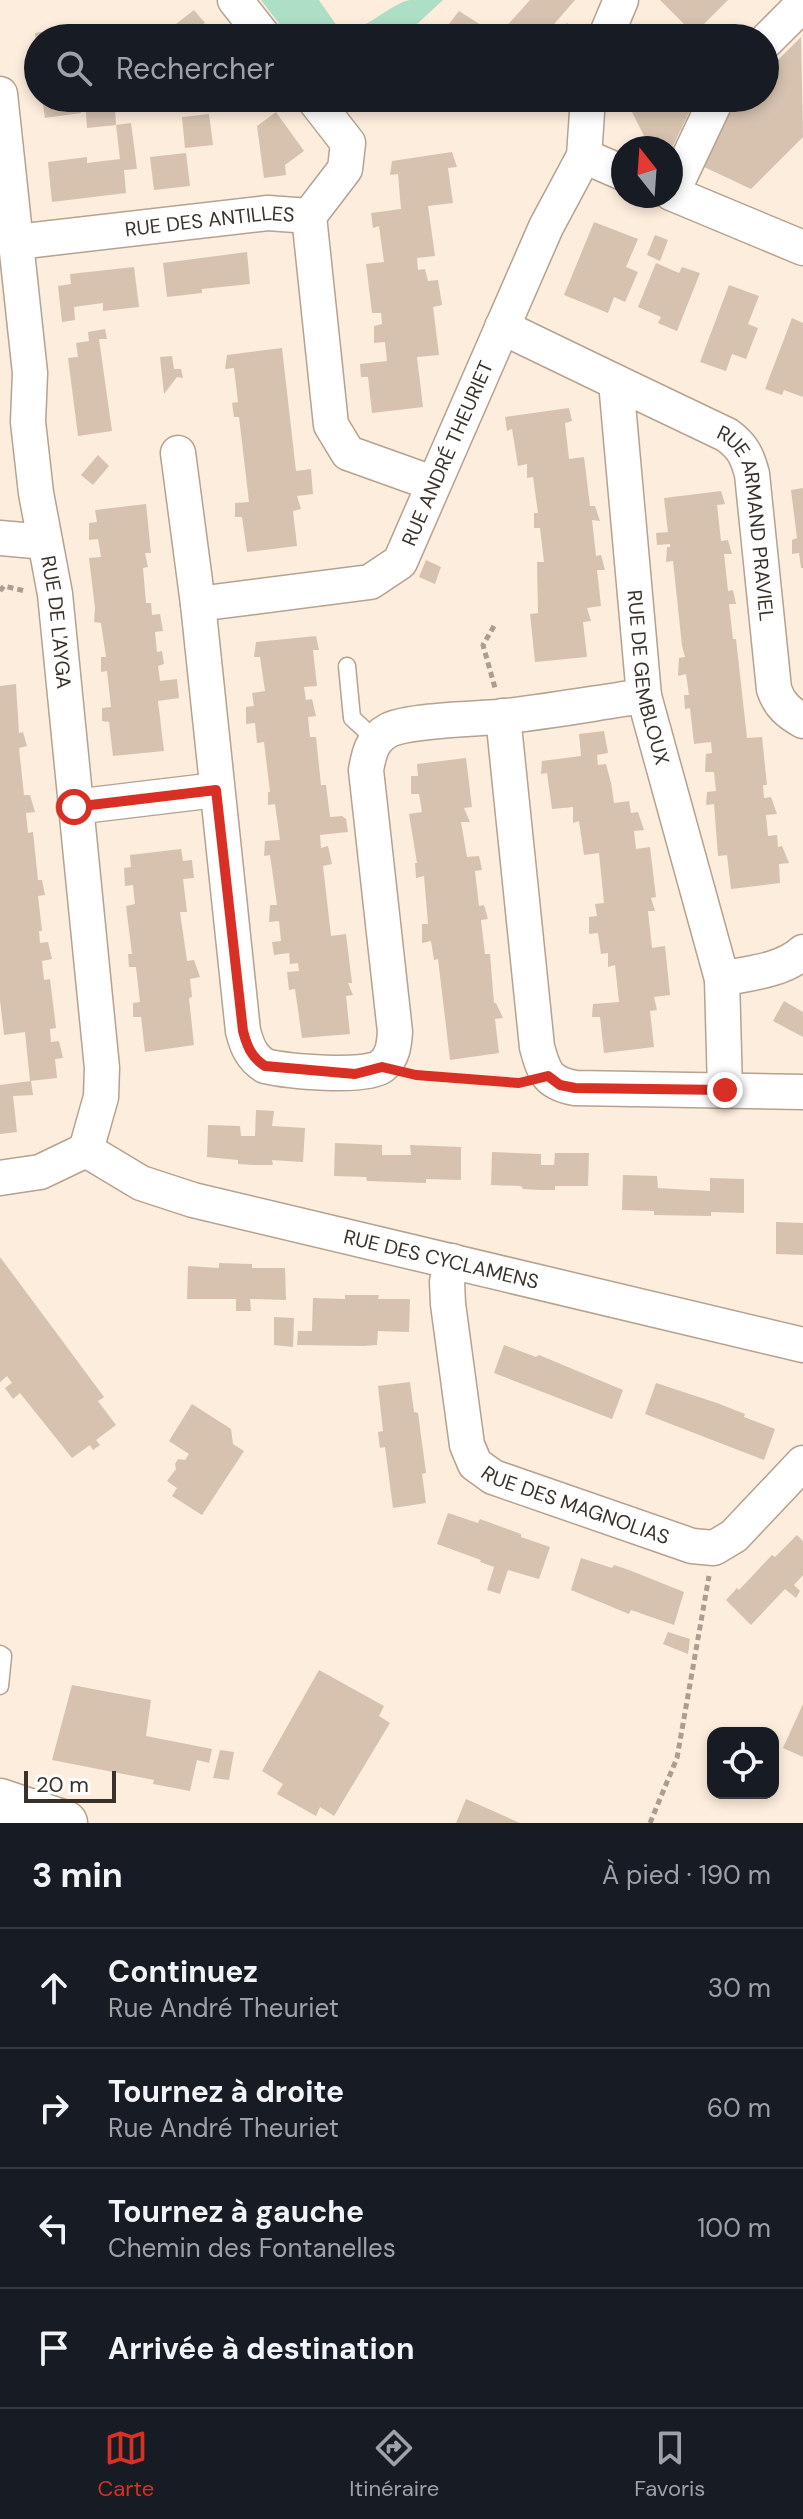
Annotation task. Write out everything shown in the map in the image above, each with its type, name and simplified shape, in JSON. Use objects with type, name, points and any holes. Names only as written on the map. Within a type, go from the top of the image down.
[{"type":"main road","points":[[0,1801],[65,1823]]},
{"type":"street","points":[[235,0],[254,24]]},
{"type":"street","points":[[611,24],[621,0]]},
{"type":"street","points":[[779,28],[803,4]]},
{"type":"street","name":"RUE DE L'AYGA","points":[[0,94],[30,373],[28,422],[36,493],[55,594],[102,1068],[101,1097],[86,1150]]},
{"type":"street","name":"RUE DES ANTILLES","points":[[17,242],[268,213],[309,216],[345,169],[348,143],[324,112]]},
{"type":"street","points":[[587,112],[584,156],[611,168]]},
{"type":"street","points":[[683,170],[710,112]]},
{"type":"street","name":"RUE ANDRÉ THEURIET","points":[[198,604],[370,582],[400,562],[546,227],[584,156]]},
{"type":"street","points":[[683,198],[803,248]]},
{"type":"street","points":[[309,216],[331,425],[348,453],[432,483]]},
{"type":"street","points":[[502,327],[616,382]]},
{"type":"street","name":"RUE DE GEMBLOUX","points":[[616,382],[644,696],[722,979],[725,1090]]},
{"type":"street","name":"RUE ARMAND PRAVIEL","points":[[616,382],[727,435],[740,445],[748,457],[774,689],[783,707],[803,721]]},
{"type":"street","points":[[178,453],[198,604],[243,1031],[247,1047],[255,1059],[265,1066],[355,1074],[382,1067],[394,1050],[395,1032],[366,770],[369,752],[376,740],[390,730],[408,725],[503,716],[644,696]]},
{"type":"street","points":[[0,538],[45,542]]},
{"type":"street","points":[[503,716],[537,1047],[548,1076],[560,1085],[575,1088],[803,1092]]},
{"type":"street","points":[[74,807],[216,790]]},
{"type":"street","points":[[722,979],[780,966],[794,961],[803,952]]},
{"type":"street","points":[[0,1178],[40,1172],[86,1150]]},
{"type":"street","name":"RUE DES CYCLAMENS","points":[[86,1150],[141,1183],[193,1200],[803,1345]]},
{"type":"street","name":"RUE DES MAGNOLIAS","points":[[452,1261],[447,1282],[448,1304],[467,1445],[475,1464],[493,1477],[692,1546],[714,1548],[734,1536],[803,1463]]},
{"type":"lane","points":[[347,666],[352,718],[376,740]]},
{"type":"lane","points":[[0,1654],[3,1656],[0,1686]]},
{"type":"path","points":[[0,591],[4,586],[34,593]]},
{"type":"path","points":[[494,626],[483,645],[503,716]]},
{"type":"path","points":[[382,1067],[416,1075],[519,1083],[548,1076]]},
{"type":"path","points":[[650,1823],[677,1758],[710,1571]]},
{"type":"green space","points":[[261,0],[319,0],[336,24],[279,24]]},
{"type":"green space","points":[[410,0],[443,0],[417,24],[366,24],[392,7]]},
{"type":"building","points":[[530,0],[575,0],[554,24],[509,24]]},
{"type":"building","points":[[660,0],[728,0],[704,24],[684,24]]},
{"type":"building","points":[[194,10],[205,23],[203,24],[176,24]]},
{"type":"building","points":[[459,11],[479,24],[449,24]]},
{"type":"building","points":[[801,37],[803,137],[751,189],[704,167],[731,112],[779,112],[779,59]]},
{"type":"building","points":[[44,112],[81,112],[81,113],[45,118]]},
{"type":"building","points":[[86,112],[115,112],[116,125],[87,128]]},
{"type":"building","points":[[276,112],[304,151],[285,165],[286,175],[264,178],[257,126]]},
{"type":"building","points":[[632,112],[689,112],[678,136],[644,136]]},
{"type":"building","points":[[209,114],[213,145],[185,148],[182,117]]},
{"type":"building","points":[[131,123],[137,169],[124,170],[126,193],[52,202],[48,162],[87,157],[87,163],[120,159],[116,125]]},
{"type":"building","points":[[452,152],[457,167],[448,168],[453,203],[428,206],[435,256],[417,258],[418,270],[425,269],[428,281],[438,280],[442,305],[433,307],[439,355],[417,357],[423,407],[372,413],[368,377],[361,377],[360,364],[387,361],[385,342],[374,343],[374,326],[382,324],[381,313],[372,313],[366,264],[384,262],[379,226],[373,228],[371,213],[401,209],[398,174],[390,175],[392,161]]},
{"type":"building","points":[[186,153],[190,186],[154,190],[150,157]]},
{"type":"building","points":[[594,222],[638,239],[626,267],[638,272],[625,302],[614,297],[608,313],[564,295]]},
{"type":"building","points":[[655,235],[668,240],[660,261],[647,255]]},
{"type":"building","points":[[247,252],[250,284],[202,289],[202,293],[167,297],[163,263]]},
{"type":"building","points":[[656,263],[679,273],[682,267],[700,273],[677,331],[658,323],[661,317],[638,307]]},
{"type":"building","points":[[134,267],[139,307],[103,311],[103,303],[74,307],[75,320],[62,322],[58,286],[71,284],[70,274]]},
{"type":"building","points":[[729,285],[759,296],[748,324],[758,328],[746,359],[732,354],[726,371],[700,362]]},
{"type":"building","points":[[792,318],[803,323],[803,397],[784,390],[782,395],[765,389]]},
{"type":"building","points":[[105,329],[107,339],[99,339],[112,431],[78,436],[68,358],[78,357],[76,343],[89,341],[88,332]]},
{"type":"building","points":[[282,348],[296,471],[311,469],[313,494],[297,496],[301,509],[293,511],[297,546],[247,552],[242,517],[235,517],[235,503],[249,502],[239,417],[234,417],[232,403],[238,402],[234,368],[225,369],[227,355]]},
{"type":"building","points":[[172,356],[174,369],[181,369],[183,378],[177,377],[164,394],[160,357]]},
{"type":"building","points":[[569,408],[572,421],[565,423],[569,459],[584,457],[590,506],[595,506],[600,521],[592,520],[596,556],[601,555],[605,570],[597,570],[601,606],[587,608],[591,621],[583,622],[587,657],[535,662],[530,614],[538,613],[537,562],[544,562],[540,528],[534,528],[534,513],[538,513],[533,477],[527,478],[527,464],[518,466],[512,429],[507,431],[505,417]]},
{"type":"building","points":[[98,455],[109,466],[93,485],[81,475]]},
{"type":"building","points":[[803,488],[801,568],[799,553],[792,554],[792,540],[797,538],[791,490]]},
{"type":"building","points":[[721,491],[725,504],[717,505],[721,541],[728,540],[732,554],[724,554],[728,591],[733,590],[736,604],[729,604],[747,738],[762,737],[767,785],[763,785],[764,798],[771,797],[777,814],[766,815],[768,836],[777,835],[778,847],[782,846],[789,863],[779,864],[780,883],[731,889],[727,855],[718,856],[714,804],[706,805],[707,792],[716,791],[714,772],[705,772],[706,754],[712,753],[711,742],[694,744],[690,708],[685,709],[684,695],[689,695],[686,674],[678,676],[679,658],[685,657],[673,561],[666,562],[670,544],[657,545],[656,533],[668,532],[664,498]]},
{"type":"building","points":[[146,504],[151,553],[145,553],[148,567],[143,568],[146,603],[151,603],[152,615],[160,614],[163,631],[155,632],[157,652],[162,651],[164,664],[158,666],[160,681],[177,679],[179,698],[158,701],[164,751],[113,756],[109,722],[102,721],[102,708],[111,707],[107,671],[101,672],[101,657],[106,657],[101,623],[94,622],[89,558],[101,557],[98,539],[89,540],[89,523],[97,522],[95,510]]},
{"type":"building","points":[[426,560],[441,567],[435,584],[419,577]]},
{"type":"building","points":[[316,636],[319,650],[313,650],[317,686],[304,687],[306,700],[312,699],[316,716],[308,717],[310,737],[316,737],[321,785],[326,785],[330,817],[342,816],[346,819],[348,832],[320,835],[321,848],[328,846],[332,864],[323,866],[331,936],[346,934],[352,983],[348,983],[353,995],[346,996],[350,1034],[302,1038],[295,989],[289,990],[287,972],[299,971],[298,963],[290,964],[289,953],[274,955],[272,942],[281,941],[279,921],[269,922],[270,905],[277,905],[270,855],[264,856],[265,841],[280,840],[275,804],[268,805],[270,792],[264,742],[257,743],[255,723],[246,724],[246,707],[254,706],[252,693],[265,691],[260,657],[254,657],[256,642]]},
{"type":"building","points":[[16,684],[19,733],[23,732],[27,746],[19,748],[24,795],[30,795],[35,812],[26,813],[28,833],[33,832],[38,880],[42,880],[45,895],[38,896],[42,931],[39,931],[40,943],[48,942],[52,959],[42,961],[44,980],[50,979],[56,1028],[50,1029],[51,1042],[59,1041],[63,1058],[55,1059],[57,1078],[30,1081],[25,1032],[4,1035],[0,1000],[0,686]]},
{"type":"building","points":[[604,731],[608,753],[597,755],[598,765],[606,764],[614,803],[629,801],[631,813],[638,812],[644,830],[634,831],[636,849],[650,847],[656,897],[651,898],[655,911],[648,911],[652,948],[665,946],[670,995],[654,997],[657,1010],[650,1011],[654,1047],[604,1053],[600,1017],[592,1017],[593,1004],[619,1002],[615,965],[608,967],[608,953],[601,954],[598,933],[589,934],[589,917],[597,916],[595,904],[604,903],[599,853],[584,855],[579,821],[573,823],[573,807],[552,809],[547,773],[541,774],[542,761],[581,756],[579,734]]},
{"type":"building","points":[[466,758],[472,807],[464,808],[470,822],[461,822],[467,857],[479,856],[482,870],[475,871],[479,906],[484,905],[488,919],[481,920],[485,954],[490,954],[494,1003],[503,1018],[495,1019],[499,1053],[450,1060],[438,959],[434,960],[431,941],[422,943],[422,924],[428,924],[424,876],[416,878],[417,863],[409,814],[422,812],[419,794],[411,794],[411,776],[418,776],[417,764]]},
{"type":"building","points":[[181,849],[183,861],[192,860],[194,878],[183,879],[187,912],[180,912],[187,961],[194,960],[200,977],[190,979],[194,1045],[145,1052],[141,1017],[133,1017],[133,1003],[140,1002],[136,967],[129,967],[128,954],[132,954],[126,906],[135,904],[133,885],[125,886],[124,868],[131,867],[130,855]]},
{"type":"building","points":[[784,1001],[803,1012],[803,1037],[773,1021]]},
{"type":"building","points":[[31,1081],[33,1095],[13,1096],[17,1132],[0,1134],[0,1085]]},
{"type":"building","points":[[256,1110],[274,1111],[272,1126],[305,1128],[303,1162],[272,1160],[273,1165],[254,1165],[207,1157],[208,1125],[240,1126],[241,1136],[255,1136]]},
{"type":"building","points":[[335,1143],[382,1145],[382,1155],[411,1155],[410,1145],[461,1147],[461,1180],[426,1179],[426,1183],[367,1181],[366,1177],[334,1176]]},
{"type":"building","points":[[492,1152],[541,1154],[541,1165],[554,1165],[555,1153],[589,1153],[588,1186],[555,1186],[555,1190],[541,1190],[491,1185]]},
{"type":"building","points":[[623,1175],[657,1176],[658,1188],[710,1191],[710,1178],[744,1179],[744,1213],[654,1215],[654,1211],[622,1210]]},
{"type":"building","points":[[776,1222],[803,1223],[803,1255],[776,1254]]},
{"type":"building","points":[[0,1257],[104,1397],[98,1401],[116,1425],[96,1440],[100,1445],[93,1450],[90,1445],[72,1458],[20,1393],[13,1399],[5,1388],[12,1383],[7,1376],[0,1382]]},
{"type":"building","points":[[219,1263],[252,1264],[252,1268],[285,1268],[286,1300],[250,1299],[251,1311],[236,1311],[236,1299],[187,1299],[188,1266],[219,1268]]},
{"type":"building","points":[[345,1295],[410,1299],[409,1332],[378,1331],[377,1345],[297,1345],[298,1331],[312,1331],[313,1298],[345,1299]]},
{"type":"building","points":[[274,1317],[294,1318],[293,1347],[274,1345]]},
{"type":"building","points":[[504,1345],[536,1357],[539,1355],[623,1390],[612,1419],[494,1373]]},
{"type":"building","points":[[410,1382],[414,1412],[418,1413],[426,1473],[422,1474],[426,1503],[393,1508],[385,1447],[380,1448],[378,1432],[383,1431],[378,1386]]},
{"type":"building","points":[[656,1383],[717,1403],[775,1429],[764,1460],[645,1414]]},
{"type":"building","points":[[192,1404],[231,1429],[233,1444],[244,1451],[202,1515],[172,1496],[177,1488],[167,1481],[176,1469],[178,1459],[185,1460],[189,1454],[169,1441]]},
{"type":"building","points":[[448,1513],[478,1523],[480,1519],[550,1547],[539,1579],[508,1570],[500,1594],[487,1590],[494,1567],[437,1544]]},
{"type":"building","points":[[797,1535],[803,1541],[803,1575],[794,1585],[800,1591],[796,1598],[785,1589],[751,1625],[726,1600]]},
{"type":"building","points":[[581,1558],[612,1568],[614,1565],[684,1592],[674,1625],[631,1610],[629,1614],[571,1590]]},
{"type":"building","points":[[668,1632],[690,1639],[688,1654],[663,1644]]},
{"type":"building","points":[[319,1670],[384,1706],[379,1716],[390,1723],[334,1816],[320,1807],[316,1816],[277,1794],[283,1784],[262,1771]]},
{"type":"building","points":[[72,1685],[151,1700],[146,1736],[212,1749],[209,1763],[197,1760],[190,1791],[153,1784],[154,1780],[52,1760]]},
{"type":"building","points":[[803,1704],[803,1757],[783,1748]]},
{"type":"building","points":[[220,1750],[234,1752],[229,1780],[213,1778]]},
{"type":"building","points":[[466,1799],[520,1823],[456,1823]]},
{"type":"route","points":[[74,807],[216,790],[243,1031],[247,1047],[255,1059],[265,1066],[355,1074],[382,1067],[416,1075],[519,1083],[548,1076],[560,1085],[575,1088],[725,1090]]}]
